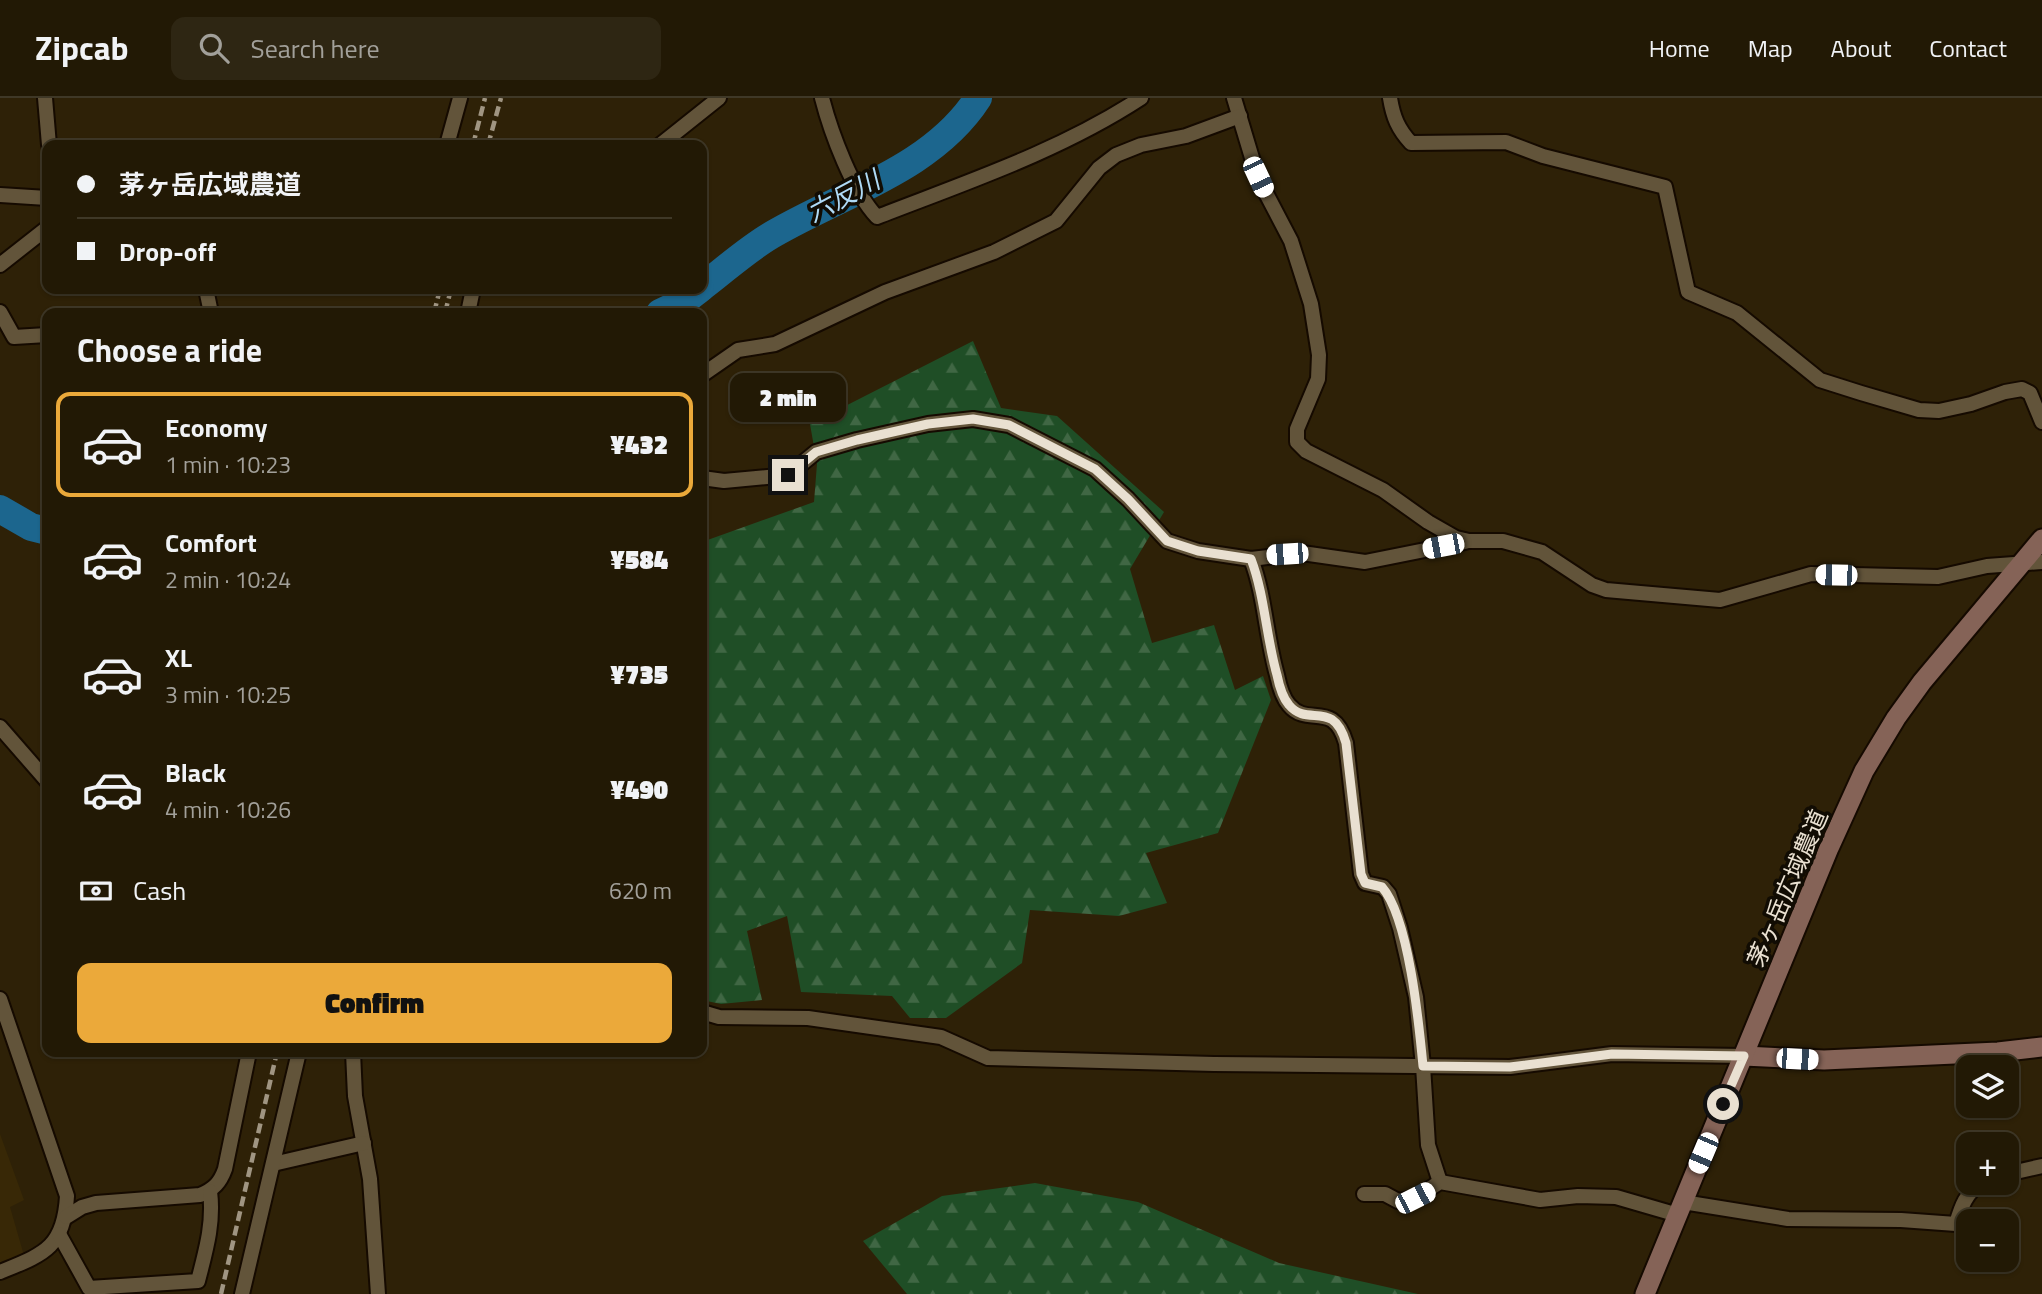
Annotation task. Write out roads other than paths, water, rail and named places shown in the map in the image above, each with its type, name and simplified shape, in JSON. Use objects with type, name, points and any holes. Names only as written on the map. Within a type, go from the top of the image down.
[{"type":"street","points":[[45,98],[49,140]]},
{"type":"street","points":[[448,140],[460,98]]},
{"type":"street","points":[[666,140],[719,98]]},
{"type":"street","points":[[822,98],[852,177],[867,207],[877,217],[1042,152],[1111,118],[1141,98]]},
{"type":"street","points":[[1234,98],[1258,177],[1291,241],[1313,317],[1319,355],[1318,379],[1297,429],[1297,442],[1306,451],[1383,490],[1428,522],[1456,538],[1469,541]]},
{"type":"street","points":[[1390,98],[1393,115],[1401,132],[1411,143],[1506,142],[1543,156],[1665,187],[1688,292],[1737,313],[1819,380],[1919,410],[1939,411],[1971,404],[2005,392],[2022,390],[2030,393],[2042,422]]},
{"type":"street","points":[[707,372],[738,350],[775,345],[885,292],[994,252],[1056,221],[1099,168],[1116,155],[1141,145],[1186,136],[1240,116]]},
{"type":"street","points":[[0,195],[42,198]]},
{"type":"street","points":[[0,265],[42,232]]},
{"type":"street","points":[[0,312],[14,337],[42,335]]},
{"type":"street","points":[[707,479],[724,481],[788,475],[816,452],[928,424],[973,419],[1009,425],[1095,469],[1128,499],[1167,541],[1198,551],[1251,559],[1302,553],[1365,562],[1469,541],[1503,541],[1542,552],[1592,585],[1606,590],[1720,600],[1811,574],[1938,577],[1987,566],[2042,562]]},
{"type":"street","name":"茅ヶ岳広域農道","points":[[1645,1294],[1829,849],[1864,771],[1922,681],[2042,539]]},
{"type":"street","points":[[1251,559],[1273,661],[1288,705],[1299,713],[1332,719],[1342,728],[1361,874],[1365,883],[1382,887],[1389,894],[1416,997],[1428,1145],[1440,1182]]},
{"type":"street","points":[[0,727],[42,775]]},
{"type":"street","points":[[0,999],[67,1196],[66,1217],[59,1234],[40,1255],[0,1272]]},
{"type":"street","points":[[707,1013],[719,1017],[808,1018],[941,1037],[988,1058],[1214,1064],[1510,1067],[1612,1054],[1824,1060],[1998,1052],[2042,1047]]},
{"type":"street","points":[[66,1217],[82,1207],[96,1203],[200,1195],[210,1191],[221,1181],[225,1169],[248,1057]]},
{"type":"street","points":[[242,1294],[298,1057]]},
{"type":"street","points":[[353,1057],[355,1096],[370,1178],[378,1294]]},
{"type":"street","points":[[272,1164],[364,1143]]},
{"type":"street","points":[[2019,1171],[2042,1166]]},
{"type":"street","points":[[1364,1194],[1385,1194],[1398,1201],[1415,1198],[1440,1182],[1540,1200],[1616,1196],[1680,1209],[1788,1219],[1901,1220],[1956,1224],[1962,1203],[1969,1195]]},
{"type":"street","points":[[59,1234],[89,1288],[198,1281],[210,1237],[210,1191]]},
{"type":"waterway","name":"六反川","points":[[707,283],[765,239],[912,161],[937,143],[959,122],[978,98]]},
{"type":"waterway","name":"六反川","points":[[670,308],[693,294]]},
{"type":"waterway","name":"六反川","points":[[0,509],[31,527],[42,530]]},
{"type":"railway","points":[[474,140],[485,98]]},
{"type":"railway","points":[[489,140],[501,98]]},
{"type":"railway","points":[[435,308],[439,294]]},
{"type":"railway","points":[[446,308],[450,294]]},
{"type":"railway","points":[[221,1294],[276,1057]]}]
